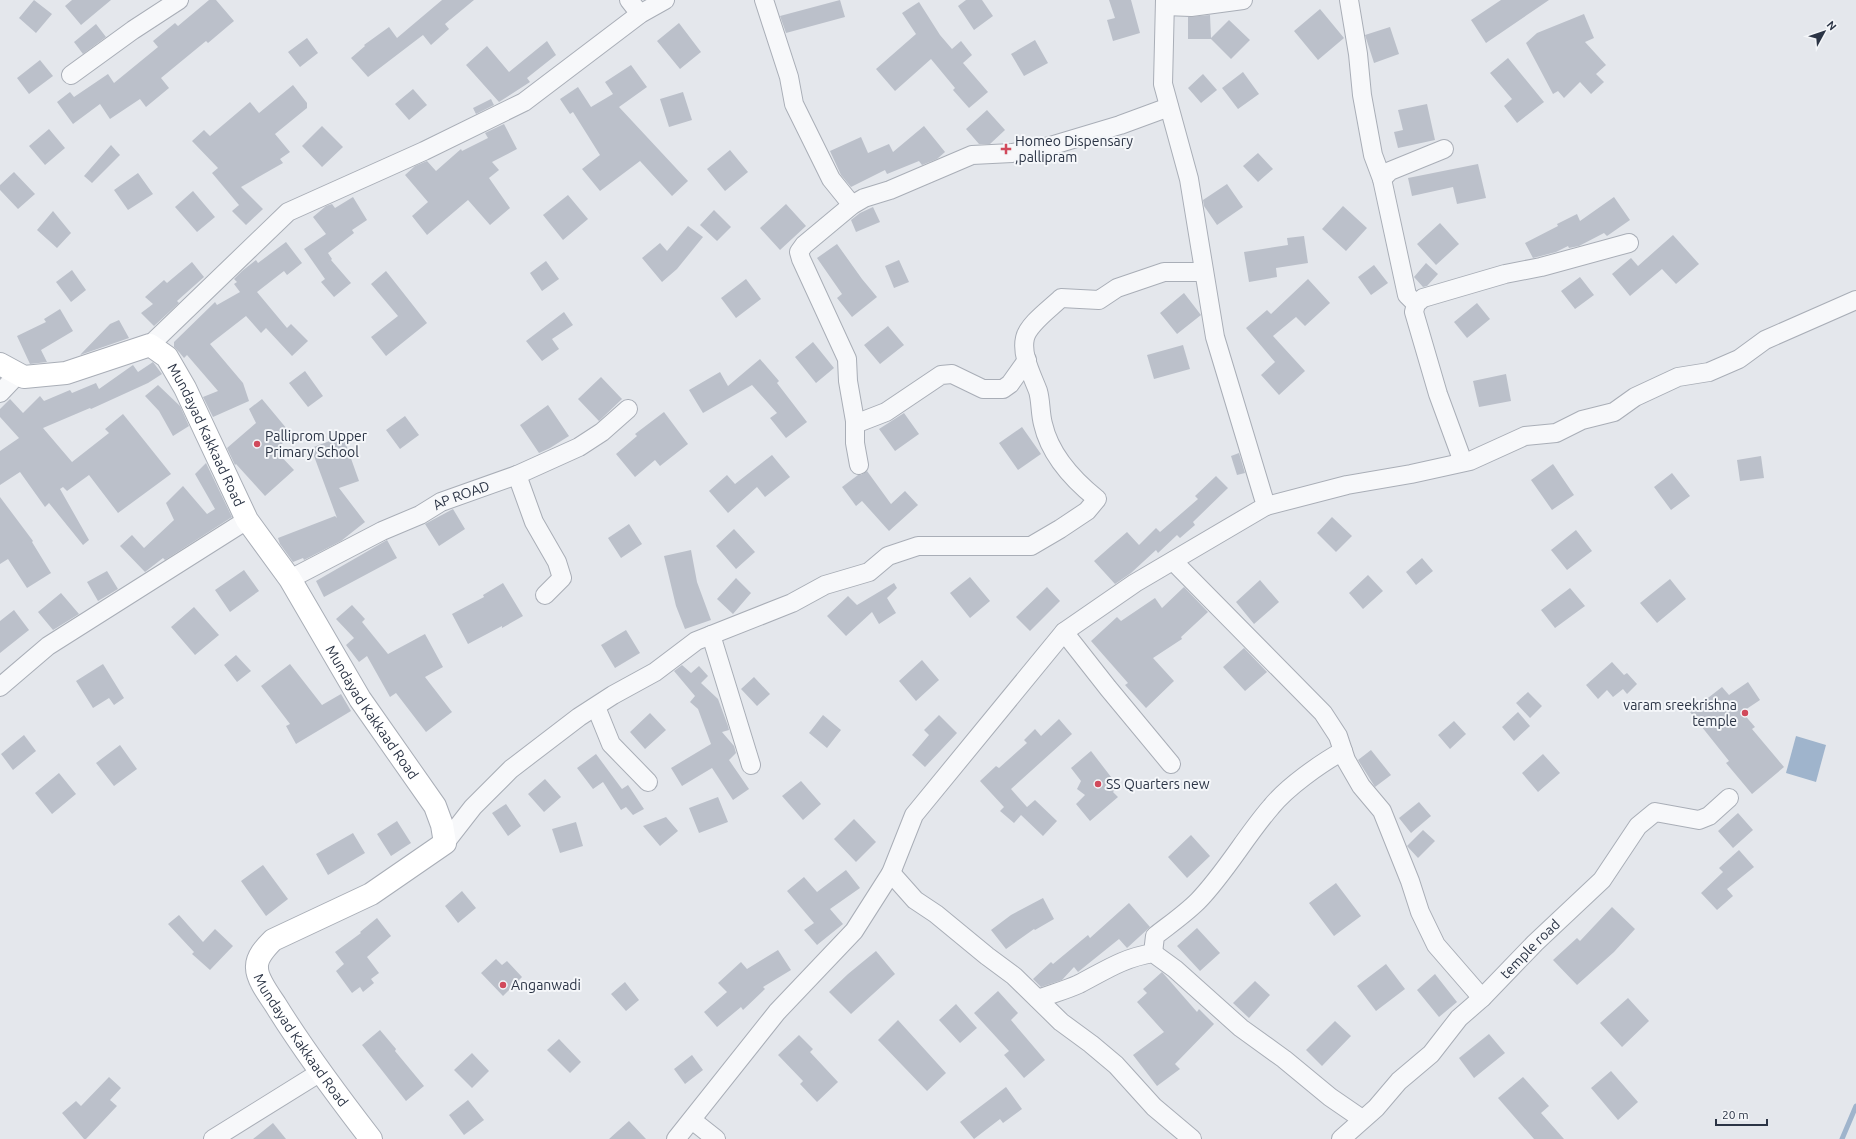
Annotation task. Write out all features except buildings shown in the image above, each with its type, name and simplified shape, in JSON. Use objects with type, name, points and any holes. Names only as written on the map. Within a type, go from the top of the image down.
[{"type":"main road","points":[[9,369],[24,376],[66,373],[150,345]]},
{"type":"main road","name":"Mundayad Kakkaad Road","points":[[150,345],[167,357],[185,388],[247,520],[290,579],[360,699],[435,806],[442,824],[445,843],[371,894],[273,940],[262,952],[257,968],[264,986],[297,1041],[371,1139]]},
{"type":"street","points":[[71,76],[133,30],[179,0]]},
{"type":"street","points":[[150,345],[288,212],[424,151],[524,102],[634,7],[665,0]]},
{"type":"street","points":[[1243,0],[1191,7],[1165,3],[1163,84],[1189,179],[1215,337],[1266,506]]},
{"type":"street","points":[[1349,0],[1358,54],[1362,95],[1373,155],[1382,179],[1407,295],[1416,304]]},
{"type":"street","points":[[766,1],[789,77],[794,104],[831,178],[852,205]]},
{"type":"street","points":[[859,465],[855,424],[848,381],[847,359],[799,252],[804,245],[852,205],[864,198],[890,190],[972,155],[1012,153],[1050,146],[1120,125],[1169,107]]},
{"type":"street","points":[[1382,179],[1390,171],[1444,149]]},
{"type":"street","points":[[1463,462],[1438,394],[1414,312],[1416,304],[1423,298],[1505,274],[1541,267],[1629,243]]},
{"type":"street","points":[[445,843],[473,807],[511,769],[579,717],[613,695],[655,672],[696,641],[792,603],[825,585],[869,572],[888,556],[918,546],[1031,546],[1088,511],[1097,499],[1079,484],[1062,464],[1048,443],[1042,422],[1038,393],[1025,353],[1025,338],[1035,322],[1061,298],[1099,300],[1117,288],[1164,272],[1204,272]]},
{"type":"street","points":[[676,1139],[777,1012],[854,931],[891,873],[914,815],[1064,632],[1135,583],[1266,506],[1348,485],[1411,474],[1470,461],[1525,436],[1556,433],[1582,420],[1614,412],[1635,397],[1660,384],[1678,377],[1715,369],[1739,359],[1765,340],[1856,300]]},
{"type":"street","points":[[855,424],[886,412],[941,376],[952,374],[983,389],[1003,389],[1010,384],[1027,360]]},
{"type":"street","points":[[0,392],[9,369]]},
{"type":"street","name":"AP ROAD","points":[[290,579],[382,531],[420,515],[441,502],[517,475],[579,447],[602,432],[628,409]]},
{"type":"street","points":[[517,475],[534,522],[557,562],[562,578],[545,595]]},
{"type":"street","points":[[0,687],[48,646],[247,520]]},
{"type":"street","points":[[1173,561],[1323,713],[1338,736],[1343,751],[1361,786],[1382,811],[1420,912],[1436,945],[1482,998]]},
{"type":"street","points":[[1064,632],[1171,764]]},
{"type":"street","points":[[711,635],[751,764]]},
{"type":"street","points":[[596,707],[611,744],[648,782]]},
{"type":"street","points":[[1153,954],[1155,936],[1197,902],[1225,869],[1272,806],[1304,777],[1330,758],[1343,751]]},
{"type":"street","name":"temple road","points":[[1341,1139],[1376,1108],[1399,1081],[1431,1054],[1459,1018],[1482,998],[1535,943],[1602,880],[1638,826],[1655,812],[1699,820],[1709,816],[1729,798]]},
{"type":"street","points":[[891,873],[915,900],[936,914],[1014,976],[1061,1022],[1116,1065],[1154,1107],[1192,1139]]},
{"type":"street","points":[[1038,999],[1077,984],[1134,956],[1153,954],[1175,969],[1241,1028],[1284,1059],[1330,1098],[1362,1120]]},
{"type":"street","points":[[213,1139],[320,1073]]},
{"type":"street","points":[[692,1120],[716,1139]]},
{"type":"water","points":[[1796,736],[1826,745],[1816,782],[1786,773]]},
{"type":"waterway","points":[[1842,1139],[1856,1106]]},
{"type":"place","name":"Homeo Dispensary ,pallipram","points":[[1006,149]]},
{"type":"place","name":"Palliprom Upper Primary School","points":[[257,444]]},
{"type":"place","name":"varam sreekrishna temple","points":[[1745,713]]},
{"type":"place","name":"SS Quarters new","points":[[1098,784]]},
{"type":"place","name":"Anganwadi","points":[[503,985]]}]
